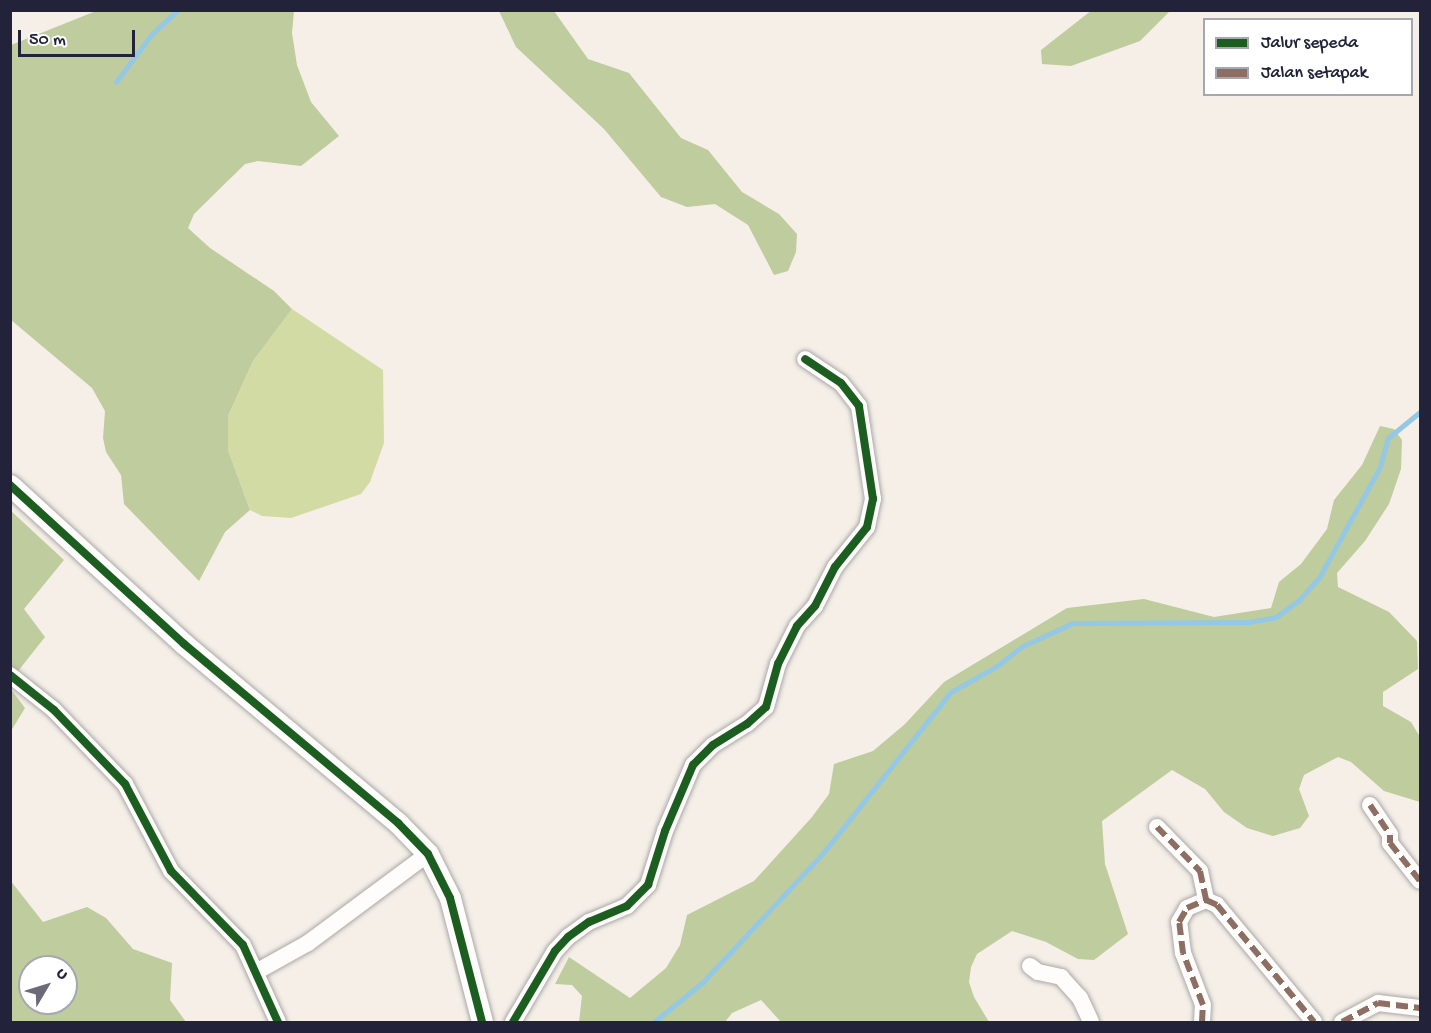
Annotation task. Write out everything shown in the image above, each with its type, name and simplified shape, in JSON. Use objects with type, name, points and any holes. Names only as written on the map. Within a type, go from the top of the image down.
[{"type":"street","points":[[513,1023],[555,951],[568,936],[589,922],[627,906],[648,885],[665,831],[693,765],[713,745],[747,724],[766,707],[778,664],[797,626],[815,606],[835,567],[867,526],[873,499],[859,406],[841,383],[805,359]]},
{"type":"street","points":[[10,485],[184,644],[398,823],[428,854],[450,898],[482,1023]]},
{"type":"street","points":[[10,675],[54,710],[125,784],[171,871],[226,924],[256,972],[278,1023]]},
{"type":"street","points":[[1370,805],[1390,835],[1390,843],[1420,881]]},
{"type":"street","points":[[1157,827],[1200,871],[1206,900]]},
{"type":"street","points":[[256,972],[308,943],[428,854]]},
{"type":"street","points":[[1202,1023],[1203,1005],[1183,953],[1179,922],[1188,908],[1206,900],[1217,905],[1314,1023]]},
{"type":"street","points":[[1030,966],[1038,972],[1061,976],[1080,998],[1090,1023]]},
{"type":"street","points":[[1342,1023],[1378,1003],[1420,1008]]},
{"type":"green space","points":[[1092,10],[1170,11],[1140,41],[1071,66],[1042,64],[1041,50]]},
{"type":"green space","points":[[96,11],[294,11],[292,33],[297,65],[311,102],[339,136],[301,166],[258,161],[245,164],[194,214],[188,228],[210,248],[274,291],[292,309],[253,361],[228,416],[228,450],[250,510],[225,532],[199,581],[124,504],[121,475],[106,452],[103,438],[105,411],[92,388],[11,320],[11,45]]},
{"type":"green space","points":[[499,11],[554,11],[588,59],[629,73],[681,138],[708,150],[742,192],[779,214],[797,234],[796,252],[788,271],[774,275],[748,225],[715,204],[687,207],[661,197],[604,129],[516,47]]},
{"type":"green space","points":[[292,309],[383,370],[384,443],[370,482],[361,494],[291,518],[262,516],[250,510],[228,450],[228,416],[253,361]]},
{"type":"green space","points":[[1380,426],[1394,429],[1402,440],[1401,469],[1389,504],[1365,541],[1337,573],[1338,587],[1389,612],[1417,641],[1418,669],[1383,692],[1383,706],[1411,722],[1420,737],[1420,802],[1384,791],[1351,762],[1338,757],[1304,775],[1299,789],[1309,816],[1300,828],[1273,836],[1247,828],[1224,812],[1205,789],[1172,770],[1102,821],[1105,864],[1128,934],[1094,960],[1078,959],[1046,942],[1012,931],[977,954],[971,967],[969,982],[974,997],[989,1022],[781,1022],[761,1000],[732,1013],[725,1022],[579,1022],[582,996],[572,985],[555,984],[569,957],[630,998],[666,968],[680,945],[687,915],[754,881],[812,817],[829,794],[834,764],[873,751],[905,724],[944,682],[1067,608],[1144,599],[1214,617],[1271,608],[1279,582],[1301,564],[1327,529],[1334,500],[1362,465]]},
{"type":"green space","points":[[10,510],[64,560],[24,609],[45,637],[11,680]]},
{"type":"green space","points":[[10,688],[25,708],[11,731],[10,731]]},
{"type":"green space","points":[[10,880],[43,922],[87,907],[106,918],[133,949],[172,963],[170,1000],[186,1022],[11,1022]]},
{"type":"waterway","points":[[116,82],[151,35],[178,10]]},
{"type":"waterway","points":[[654,1022],[702,983],[824,852],[951,692],[997,666],[1021,647],[1073,623],[1249,622],[1276,617],[1299,600],[1319,578],[1380,467],[1388,438],[1420,412]]},
{"type":"marked path","points":[[1370,805],[1390,835],[1390,843],[1420,881]]},
{"type":"marked path","points":[[1157,827],[1200,871],[1206,900]]},
{"type":"marked path","points":[[1202,1022],[1203,1005],[1183,953],[1179,922],[1187,908],[1206,900],[1217,905],[1314,1022]]},
{"type":"marked path","points":[[1342,1022],[1378,1003],[1420,1008]]},
{"type":"cycle path","points":[[513,1022],[555,951],[568,937],[589,922],[627,906],[648,885],[665,831],[693,765],[713,745],[747,724],[766,707],[778,664],[797,626],[815,606],[835,567],[867,527],[873,499],[859,406],[841,383],[805,359]]},
{"type":"cycle path","points":[[10,485],[184,644],[398,823],[428,854],[450,898],[482,1022]]},
{"type":"cycle path","points":[[10,675],[54,710],[125,784],[171,871],[243,945],[278,1022]]}]
